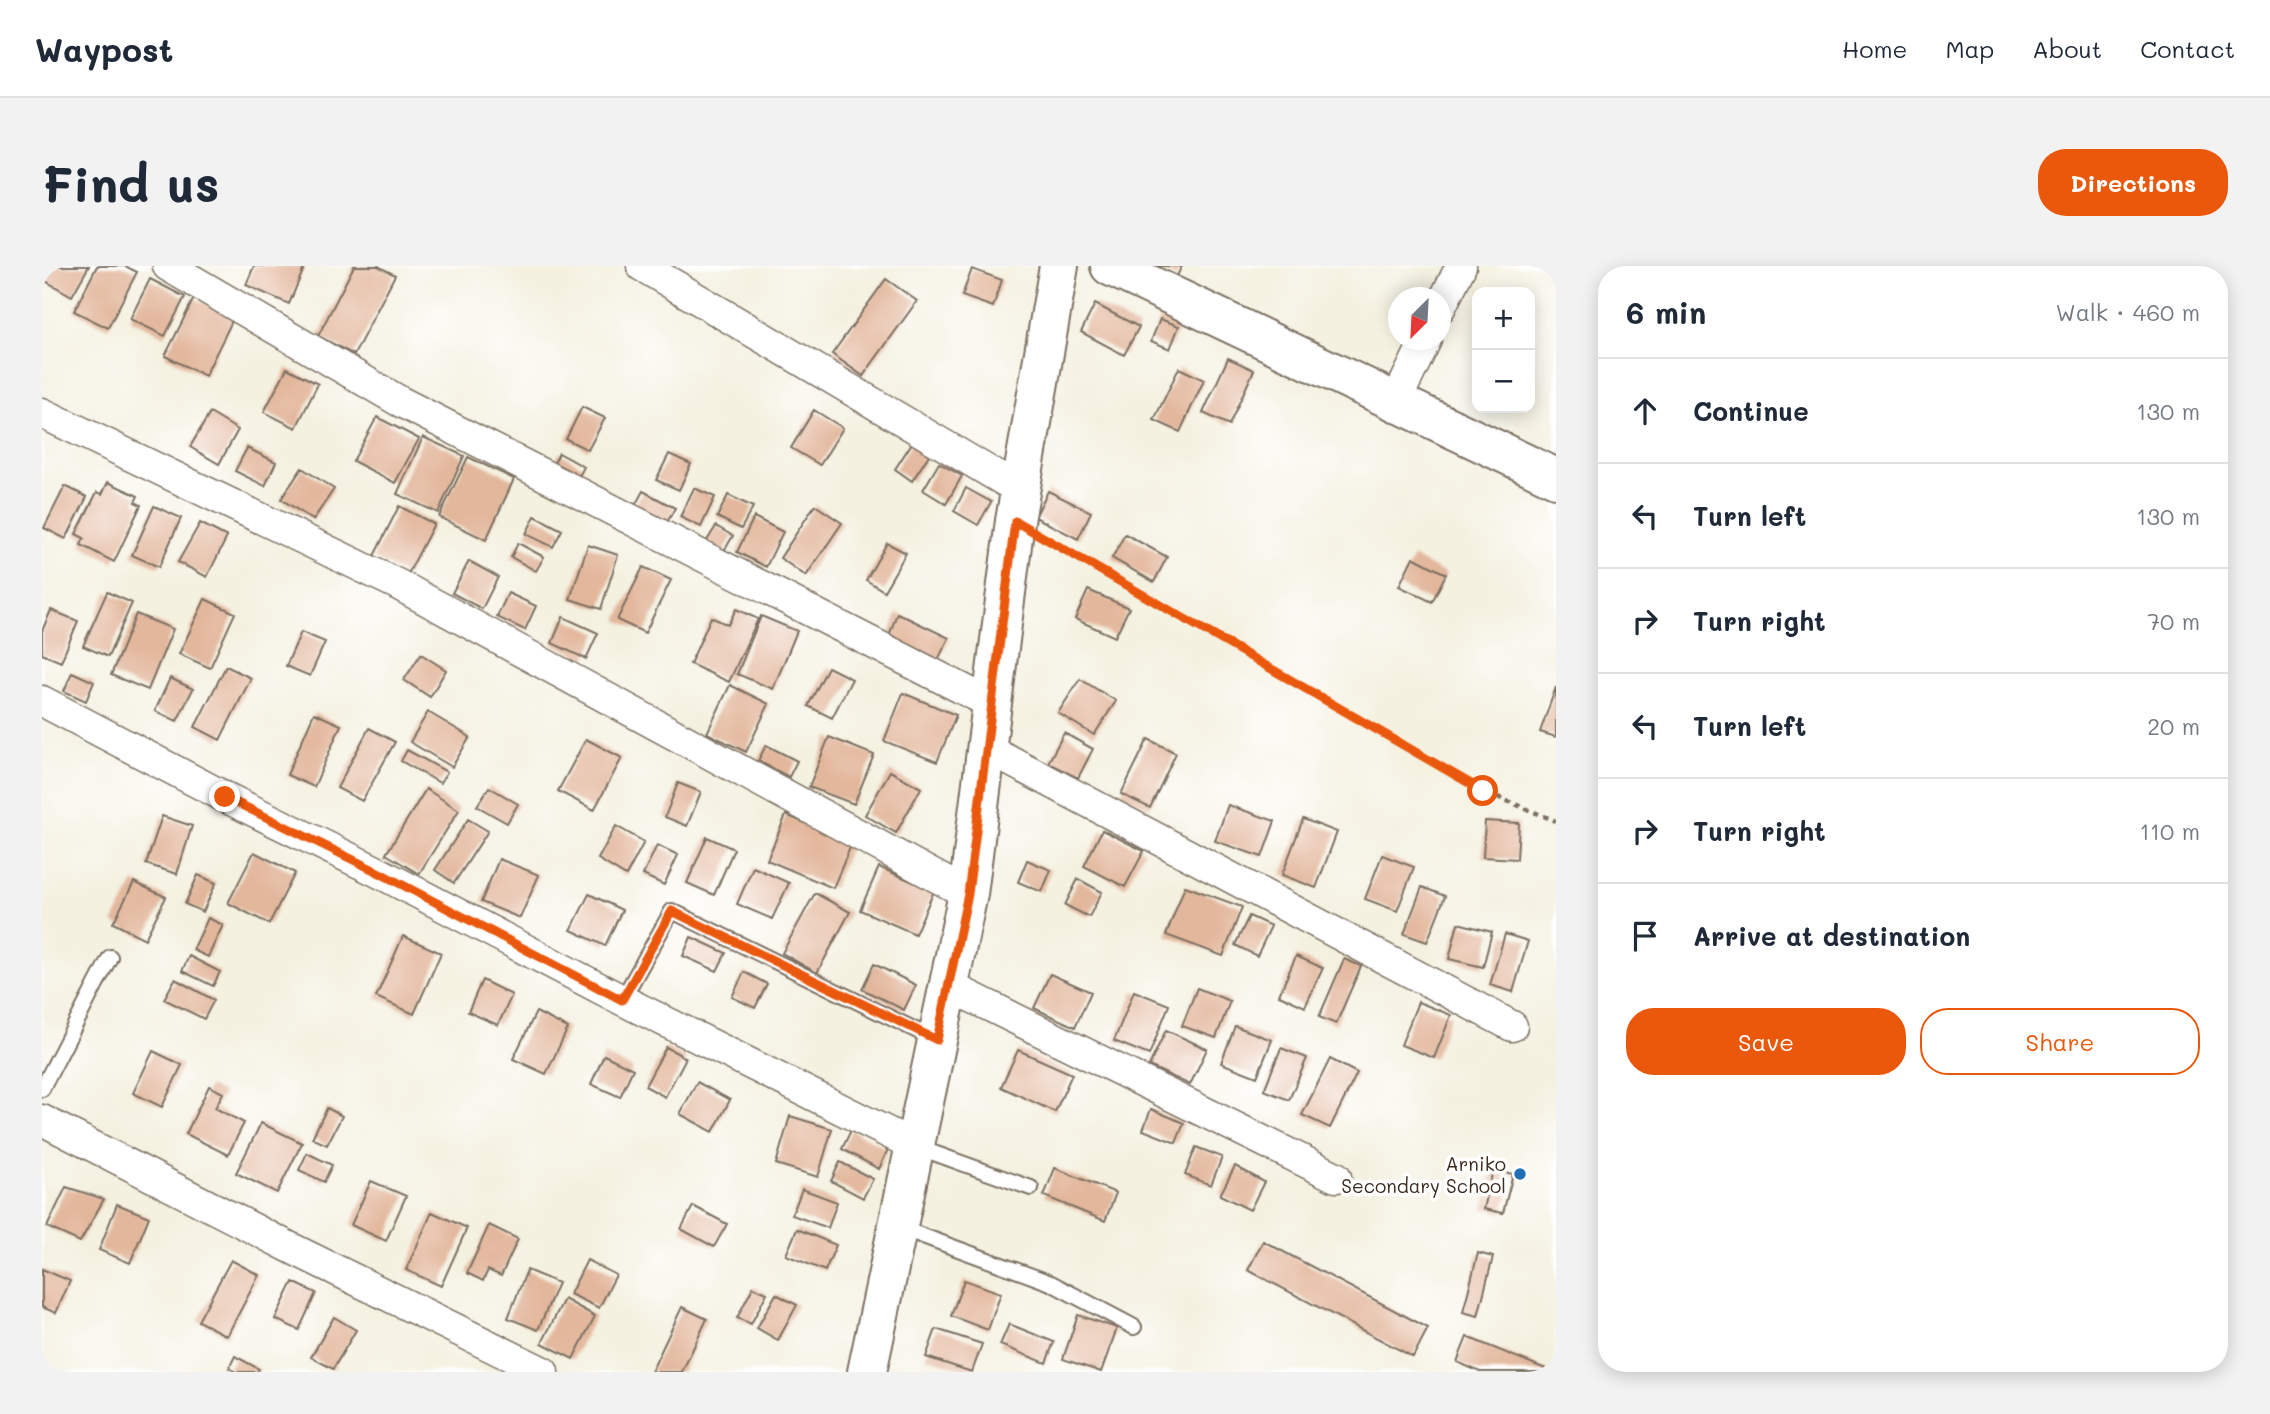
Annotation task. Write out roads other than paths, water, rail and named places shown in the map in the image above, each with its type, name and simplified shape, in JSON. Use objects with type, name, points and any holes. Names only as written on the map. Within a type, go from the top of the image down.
[{"type":"street","points":[[168,266],[399,401],[992,704]]},
{"type":"street","points":[[642,266],[1018,505]]},
{"type":"street","points":[[867,1372],[968,894],[1018,505],[1059,266]]},
{"type":"street","points":[[1110,266],[1556,478]]},
{"type":"street","points":[[1450,287],[1461,266]]},
{"type":"street","points":[[1396,401],[1421,350]]},
{"type":"street","points":[[42,413],[397,584],[968,894]]},
{"type":"street","points":[[42,701],[622,1000],[915,1146]]},
{"type":"street","points":[[986,748],[1512,1026]]},
{"type":"street","points":[[949,986],[1336,1177]]},
{"type":"street","points":[[42,1120],[295,1250],[543,1372]]},
{"type":"lane","points":[[622,1000],[672,911],[937,1040]]},
{"type":"lane","points":[[42,1089],[110,957]]},
{"type":"lane","points":[[915,1146],[1031,1188]]},
{"type":"lane","points":[[898,1227],[1051,1283],[1135,1327]]},
{"type":"place","name":"Arniko Secondary School","points":[[1520,1174]]}]
